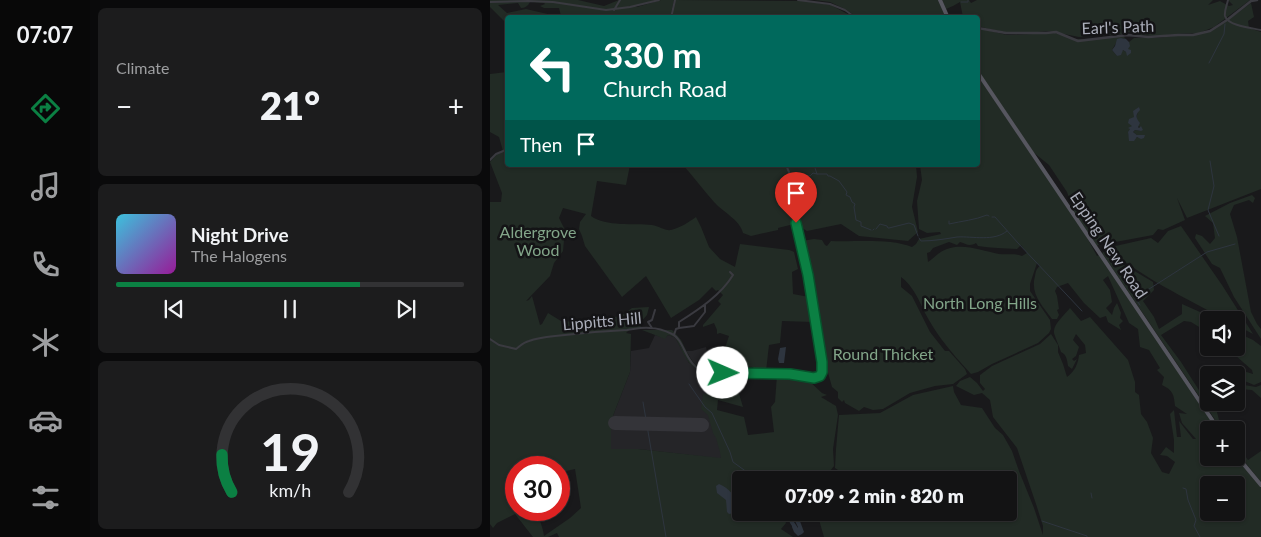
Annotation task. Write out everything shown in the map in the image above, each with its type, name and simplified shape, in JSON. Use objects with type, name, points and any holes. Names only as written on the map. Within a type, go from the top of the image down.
[{"type":"main road","points":[[940,0],[947,15]]},
{"type":"main road","name":"Epping New Road","points":[[980,77],[1213,421]]},
{"type":"main road","points":[[1245,466],[1261,485]]},
{"type":"street","points":[[614,10],[620,0]]},
{"type":"street","points":[[490,2],[553,2],[597,10],[614,10],[659,0]]},
{"type":"street","points":[[672,15],[674,0]]},
{"type":"street","points":[[798,0],[830,4],[852,15]]},
{"type":"street","points":[[828,0],[830,4]]},
{"type":"street","points":[[1228,0],[1225,13],[1227,20],[1261,30]]},
{"type":"street","name":"Earl's Path","points":[[980,28],[1006,33],[1056,32],[1078,41],[1128,35],[1157,37],[1200,34],[1227,20],[1251,1],[1257,0]]},
{"type":"street","points":[[490,160],[496,154],[505,150]]},
{"type":"street","points":[[704,305],[704,314],[694,326],[676,329],[674,335],[692,363],[699,369],[735,374],[790,374],[814,378],[820,376],[822,366],[810,286],[796,223],[795,186],[787,167]]},
{"type":"street","points":[[679,328],[679,322],[704,305],[731,279],[733,275],[730,272]]},
{"type":"street","points":[[652,328],[648,322],[652,320],[655,310]]},
{"type":"street","name":"Lippitts Hill","points":[[490,339],[499,345],[516,349],[526,341],[539,338],[611,330],[652,328],[674,335]]},
{"type":"shaded area","points":[[1121,38],[1129,42],[1130,46],[1128,49],[1131,50],[1131,53],[1127,56],[1123,50],[1121,55],[1117,56],[1112,50],[1117,39]]},
{"type":"shaded area","points":[[1139,107],[1140,110],[1137,116],[1140,123],[1138,127],[1141,126],[1143,130],[1135,130],[1133,132],[1137,135],[1145,135],[1144,138],[1137,137],[1134,141],[1129,141],[1128,132],[1130,129],[1128,128],[1132,126],[1128,123],[1129,119],[1134,117],[1133,111]]},
{"type":"shaded area","points":[[655,335],[665,338],[668,335],[674,337],[689,363],[712,374],[725,459],[638,449],[611,449],[611,421],[630,372],[631,351],[649,348]]},
{"type":"shaded area","points":[[706,347],[708,357],[722,356],[722,365],[713,365],[712,370],[700,367],[695,365],[686,351]]},
{"type":"shaded area","points":[[786,347],[784,363],[779,363],[780,348]]},
{"type":"shaded area","points":[[719,484],[732,493],[732,514],[727,512],[726,500],[717,493],[716,486]]},
{"type":"shaded area","points":[[789,521],[793,521],[798,528],[795,521],[800,521],[804,532],[798,536]]},
{"type":"green space","points":[[490,0],[578,0],[604,6],[619,0],[656,0],[635,6],[637,7],[661,0],[674,0],[671,15],[561,15],[559,8],[544,8],[540,6],[544,3],[530,2],[524,8],[521,8],[518,3],[498,5],[507,13],[526,9],[552,15],[505,15],[505,22],[490,7]]},
{"type":"green space","points":[[675,0],[805,1],[831,5],[849,15],[672,15]]},
{"type":"green space","points":[[814,0],[939,0],[945,15],[854,15],[830,2]]},
{"type":"green space","points":[[942,0],[969,0],[971,3],[977,0],[1213,0],[1208,5],[1220,1],[1229,6],[1233,5],[1228,0],[1250,0],[1214,27],[1199,33],[1158,36],[1137,35],[1133,29],[1123,34],[1079,37],[1049,31],[1016,34],[980,27],[980,15],[963,15],[960,2],[946,9]]},
{"type":"green space","points":[[1251,3],[1254,17],[1248,21],[1249,28],[1261,32],[1261,189],[1187,218],[1177,198],[1185,220],[1163,230],[1158,229],[1153,235],[1101,243],[1097,246],[1074,212],[1067,192],[1049,165],[1033,152],[980,74],[980,28],[1007,35],[1055,33],[1075,39],[1123,36],[1126,39],[1121,38],[1112,50],[1117,56],[1123,50],[1126,52],[1129,42],[1134,38],[1157,38],[1208,32]],"holes":[[[1139,107],[1137,118],[1141,131],[1135,130],[1133,132],[1138,137],[1130,141],[1128,133]]]},
{"type":"green space","name":"Aldergrove Wood","points":[[505,72],[505,167],[630,167],[626,185],[597,181],[591,216],[604,222],[652,225],[669,230],[681,226],[696,217],[709,247],[720,259],[735,267],[740,244],[794,252],[798,269],[792,272],[793,294],[809,297],[813,322],[782,321],[780,343],[769,345],[766,371],[754,371],[753,367],[713,365],[713,368],[750,370],[749,377],[734,377],[743,407],[718,400],[717,410],[744,417],[748,435],[774,432],[771,407],[775,402],[777,375],[808,380],[822,393],[827,395],[821,397],[836,406],[838,415],[833,449],[834,466],[830,471],[732,471],[732,521],[785,521],[781,529],[793,537],[559,537],[557,533],[548,537],[533,537],[520,521],[540,521],[544,536],[566,521],[570,521],[570,518],[581,508],[575,469],[570,470],[570,456],[505,456],[505,519],[497,523],[493,528],[490,524],[490,202],[501,202],[502,193],[490,162],[497,154],[503,151],[499,137],[490,132],[490,74]],"holes":[[[563,208],[586,214],[580,222],[579,229],[585,246],[622,297],[646,276],[671,318],[699,300],[712,287],[723,295],[718,301],[721,304],[703,327],[714,323],[717,334],[729,336],[723,354],[721,356],[708,357],[708,366],[705,365],[704,368],[699,367],[692,361],[681,340],[672,330],[642,330],[665,339],[668,335],[674,337],[689,363],[698,370],[713,376],[714,392],[703,394],[701,409],[708,415],[721,458],[638,449],[611,449],[611,421],[630,372],[631,334],[626,333],[631,328],[641,328],[640,323],[647,315],[649,307],[632,308],[621,316],[577,322],[561,321],[548,313],[540,325],[532,296],[526,301],[550,276],[554,263],[563,251],[565,230],[559,218]]]},
{"type":"green space","points":[[980,79],[1085,234],[1097,256],[1099,255],[1178,371],[1200,404],[1200,411],[1204,411],[1211,421],[1200,421],[1200,466],[1244,466],[1261,487],[1261,537],[824,537],[819,521],[1017,521],[1017,471],[837,471],[835,468],[839,415],[880,413],[913,395],[953,386],[961,405],[982,408],[995,428],[1003,435],[1012,451],[1043,535],[1043,526],[1017,448],[993,417],[990,400],[982,393],[974,395],[956,386],[960,381],[970,377],[983,391],[985,389],[980,383],[980,375],[992,366],[1040,344],[1051,334],[1058,345],[1058,352],[1067,377],[1076,367],[1079,355],[1086,353],[1085,345],[1076,334],[1073,340],[1079,347],[1076,356],[1072,359],[1074,361],[1077,359],[1072,369],[1068,366],[1056,338],[1054,329],[1058,321],[1070,308],[1081,321],[1090,317],[1128,360],[1135,382],[1135,392],[1139,395],[1141,414],[1147,422],[1153,438],[1151,453],[1162,472],[1169,474],[1175,462],[1167,456],[1160,455],[1166,447],[1174,453],[1170,414],[1174,410],[1177,437],[1181,437],[1179,421],[1193,439],[1196,439],[1182,423],[1179,413],[1187,414],[1175,406],[1172,393],[1162,385],[1164,377],[1157,370],[1160,368],[1149,350],[1140,347],[1138,329],[1129,323],[1108,276],[1103,280],[1110,290],[1112,302],[1106,308],[1112,315],[1117,303],[1121,313],[1120,318],[1123,321],[1119,325],[1121,330],[1108,322],[1106,316],[1100,318],[1084,303],[1068,283],[1057,287],[1055,291],[1059,315],[1057,319],[1052,319],[1041,304],[1034,288],[1036,270],[1040,266],[1037,263],[1030,284],[1030,291],[1050,320],[1051,329],[1038,343],[971,374],[940,337],[915,294],[901,277],[901,287],[912,296],[930,332],[945,351],[949,351],[965,369],[967,374],[953,384],[935,386],[910,393],[883,409],[873,410],[864,407],[859,411],[838,398],[838,392],[832,387],[827,369],[824,370],[802,241],[822,240],[827,246],[831,241],[883,241],[912,247],[919,239],[941,234],[940,232],[927,233],[919,229],[917,201],[922,180],[920,167],[980,167]],"holes":[[[949,242],[957,245],[960,242],[970,245],[976,243],[978,246],[1017,249],[1021,245],[1027,253],[1022,256],[999,254],[966,247],[953,247],[942,251],[928,262],[927,253],[933,248]]]},
{"type":"green space","points":[[685,167],[916,167],[917,177],[912,207],[918,232],[908,241],[859,236],[841,224],[807,231],[799,226],[794,214],[794,224],[751,236],[743,233],[731,216],[714,202]]},
{"type":"green space","points":[[1252,195],[1255,198],[1253,203],[1249,200],[1234,205],[1230,214],[1237,237],[1251,312],[1261,329],[1261,339],[1245,314],[1245,311],[1243,311],[1234,297],[1220,268],[1212,264],[1195,238],[1196,234],[1202,236],[1210,244],[1215,238],[1213,223],[1205,216],[1230,203]]},
{"type":"green space","points":[[1181,226],[1238,311],[1210,311],[1145,275],[1130,265],[1111,247],[1151,238],[1158,243],[1168,231]]},
{"type":"green space","points":[[1108,250],[1116,260],[1153,282],[1154,290],[1143,301],[1154,317],[1159,329],[1182,314],[1182,304],[1200,312],[1200,328],[1191,322],[1184,321],[1161,335],[1200,392],[1200,398],[1102,253]]},
{"type":"green space","points":[[1245,321],[1253,334],[1245,330]]},
{"type":"green space","points":[[1245,336],[1261,346],[1261,382],[1254,385],[1245,382],[1245,372],[1253,374],[1252,370],[1236,356],[1245,356]]},
{"type":"green space","points":[[1245,385],[1256,387],[1261,385],[1261,398],[1252,390],[1245,389]]},
{"type":"green space","points":[[1209,411],[1217,412],[1219,421],[1216,421]]},
{"type":"green space","points":[[1261,451],[1261,482],[1245,462],[1245,456],[1248,460]]},
{"type":"waterway","points":[[961,2],[968,2],[968,0]]},
{"type":"waterway","points":[[1209,63],[1224,34],[1225,24]]},
{"type":"waterway","points":[[1210,161],[1214,186],[1208,210],[1219,236]]},
{"type":"waterway","points":[[815,167],[817,174],[827,174],[839,181]]},
{"type":"waterway","points":[[795,175],[810,176],[813,173],[817,174]]},
{"type":"waterway","points":[[839,181],[847,192],[846,195],[855,204],[856,220],[861,222],[861,226],[871,230]]},
{"type":"waterway","points":[[949,221],[949,224],[989,216]]},
{"type":"waterway","points":[[992,217],[995,217],[1082,311]]},
{"type":"waterway","points":[[876,229],[880,224],[889,228],[909,223],[914,225],[918,236]]},
{"type":"waterway","points":[[919,238],[921,241],[957,237],[983,238],[996,236],[1007,231]]},
{"type":"waterway","points":[[1140,305],[1135,298],[1207,252],[1235,244]]},
{"type":"waterway","points":[[689,384],[705,407],[712,413],[733,462],[745,471]]},
{"type":"waterway","points":[[643,402],[666,537]]},
{"type":"waterway","points":[[1183,488],[1186,489],[1196,520],[1194,526],[1200,537]]},
{"type":"waterway","points":[[1091,493],[1092,498]]},
{"type":"waterway","points":[[1042,521],[1087,537]]},
{"type":"runway","points":[[615,423],[702,425]]},
{"type":"route","points":[[723,373],[790,374],[809,378],[818,377],[822,373],[822,362],[808,275],[796,223]]},
{"type":"park label","name":"North Long Hills","points":[[980,303]]},
{"type":"park label","name":"Round Thicket","points":[[883,354]]}]
